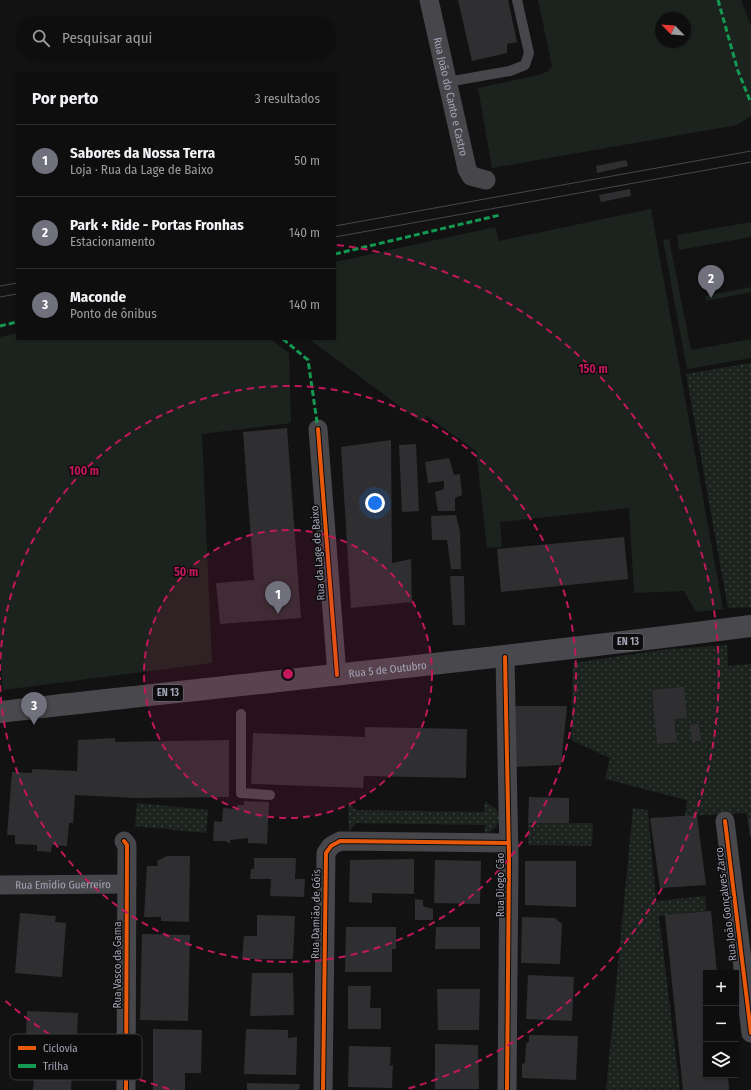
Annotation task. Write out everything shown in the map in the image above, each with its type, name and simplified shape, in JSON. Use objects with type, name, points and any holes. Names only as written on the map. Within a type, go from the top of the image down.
[{"type":"main road","name":"Rua 5 de Outubro","points":[[0,712],[505,657],[751,626]]},
{"type":"street","name":"Rua João do Canto e Castro","points":[[429,0],[467,169],[471,176],[486,180]]},
{"type":"street","name":"Rua da Lage de Baixo","points":[[318,429],[337,675]]},
{"type":"street","name":"Rua Diogo Cão","points":[[505,657],[509,843],[507,1090]]},
{"type":"street","name":"Rua João Gonçalves Zarco","points":[[725,821],[751,1032]]},
{"type":"street","name":"Rua Vasco da Gama","points":[[124,841],[127,845],[126,1034]]},
{"type":"street","name":"Rua Damião de Góis","points":[[322,1090],[326,853],[331,846],[340,841],[509,843]]},
{"type":"street","name":"Rua Emídio Guerreiro","points":[[0,885],[127,884]]},
{"type":"street","name":"Rua Vasco da Gama","points":[[126,1080],[126,1090]]},
{"type":"lane","points":[[447,82],[510,70],[525,65],[529,53],[517,0]]},
{"type":"lane","points":[[241,714],[241,793],[270,795]]},
{"type":"shaded area","points":[[538,0],[741,0],[751,26],[751,116],[737,125],[492,168],[478,88],[538,75],[549,71],[552,66]]},
{"type":"shaded area","points":[[651,209],[723,609],[696,612],[684,591],[634,593],[629,508],[500,522],[502,547],[487,548],[476,451],[427,416],[421,422],[310,340],[336,340],[336,262],[495,227],[499,241]]},
{"type":"shaded area","points":[[751,222],[751,237],[679,250],[677,235]]},
{"type":"shaded area","points":[[669,239],[691,350],[751,339],[751,358],[687,369],[663,240]]},
{"type":"shaded area","points":[[751,287],[751,292],[706,301],[705,296]]},
{"type":"shaded area","points":[[16,333],[16,340],[271,340],[289,353],[291,423],[202,434],[212,663],[3,690],[0,658],[0,337]]},
{"type":"shaded area","points":[[751,363],[751,607],[728,608],[686,374]]},
{"type":"shaded area","points":[[727,645],[728,666],[751,664],[751,818],[748,819],[746,813],[685,816],[687,800],[605,779],[610,758],[571,740],[573,663],[661,650]]},
{"type":"shaded area","points":[[485,801],[496,809],[500,815],[496,827],[485,834],[485,825],[356,823],[349,831],[348,802],[356,810],[484,812]]},
{"type":"shaded area","points":[[137,803],[208,810],[206,833],[135,826]]},
{"type":"shaded area","points":[[633,808],[648,810],[656,901],[705,896],[706,911],[659,916],[680,1090],[606,1090]]},
{"type":"shaded area","points":[[528,823],[593,823],[592,846],[528,845]]},
{"type":"building","points":[[458,0],[508,0],[517,42],[507,44],[507,53],[472,61]]},
{"type":"building","points":[[626,160],[628,166],[597,173],[596,166]]},
{"type":"building","points":[[630,189],[631,196],[601,202],[599,195]]},
{"type":"building","points":[[287,428],[301,618],[220,624],[216,583],[254,580],[243,432]]},
{"type":"building","points":[[391,440],[392,563],[411,559],[412,602],[351,608],[341,447]]},
{"type":"building","points":[[416,444],[419,511],[402,512],[399,445]]},
{"type":"building","points":[[449,458],[454,475],[460,474],[462,495],[455,498],[455,511],[438,511],[435,492],[444,489],[444,481],[428,483],[425,462]]},
{"type":"building","points":[[456,515],[460,532],[461,569],[451,569],[447,540],[432,540],[431,516]]},
{"type":"building","points":[[624,537],[628,579],[501,592],[497,549]]},
{"type":"building","points":[[450,576],[464,576],[465,625],[453,625]]},
{"type":"building","points":[[684,687],[687,718],[674,719],[677,742],[657,744],[652,690]]},
{"type":"building","points":[[514,706],[567,706],[561,765],[514,767]]},
{"type":"building","points":[[699,724],[701,740],[692,742],[690,725]]},
{"type":"building","points":[[365,727],[467,729],[466,778],[364,776],[363,788],[251,784],[253,733],[365,737]]},
{"type":"building","points":[[115,738],[115,742],[229,740],[229,797],[136,798],[75,795],[73,823],[69,823],[67,846],[52,845],[51,852],[37,851],[37,845],[15,844],[15,835],[7,835],[12,772],[32,773],[32,769],[77,771],[78,740]]},
{"type":"building","points":[[529,797],[569,798],[569,823],[528,823]]},
{"type":"building","points":[[244,801],[269,802],[267,844],[248,843],[248,838],[230,840],[230,844],[226,841],[213,841],[214,821],[222,822],[223,808],[237,809],[237,805],[244,805]]},
{"type":"building","points":[[697,815],[706,885],[660,888],[650,818]]},
{"type":"building","points":[[751,818],[751,836],[750,836],[748,819]]},
{"type":"building","points":[[167,856],[190,856],[189,922],[161,921],[161,917],[144,917],[147,866],[158,866],[157,861]]},
{"type":"building","points":[[254,858],[296,858],[295,879],[305,879],[304,897],[270,896],[271,879],[250,879],[251,869],[254,869]]},
{"type":"building","points":[[414,859],[414,894],[372,893],[372,903],[349,902],[350,860]]},
{"type":"building","points":[[435,860],[481,861],[480,904],[434,903]]},
{"type":"building","points":[[525,861],[576,861],[576,907],[525,905]]},
{"type":"building","points":[[415,899],[423,900],[423,906],[433,909],[433,920],[415,920]]},
{"type":"building","points":[[711,911],[717,970],[703,970],[703,1078],[728,1078],[729,1090],[683,1090],[665,915]]},
{"type":"building","points":[[20,913],[56,916],[55,922],[66,923],[62,977],[15,973]]},
{"type":"building","points":[[257,915],[295,916],[293,959],[242,959],[244,936],[257,936]]},
{"type":"building","points":[[522,917],[555,918],[562,924],[560,964],[521,963]]},
{"type":"building","points":[[346,927],[396,927],[396,949],[392,949],[392,972],[345,972]]},
{"type":"building","points":[[436,927],[480,927],[480,949],[435,949]]},
{"type":"building","points":[[142,934],[190,935],[188,1021],[140,1020]]},
{"type":"building","points":[[252,973],[293,973],[294,1015],[250,1016]]},
{"type":"building","points":[[528,975],[574,977],[572,1021],[526,1019]]},
{"type":"building","points":[[348,986],[371,986],[370,1008],[381,1008],[381,1029],[348,1029]]},
{"type":"building","points":[[437,989],[480,989],[479,1030],[438,1030]]},
{"type":"building","points":[[27,1011],[78,1013],[77,1034],[26,1034]]},
{"type":"building","points":[[153,1029],[202,1030],[201,1073],[185,1073],[185,1090],[153,1090]]},
{"type":"building","points":[[246,1029],[288,1030],[288,1038],[297,1037],[296,1075],[244,1074]]},
{"type":"building","points":[[529,1035],[578,1036],[576,1080],[522,1078],[522,1064],[525,1063],[526,1044],[529,1041]]},
{"type":"building","points":[[435,1044],[478,1045],[479,1089],[435,1089]]},
{"type":"building","points":[[349,1046],[391,1047],[390,1066],[393,1065],[392,1088],[348,1087]]},
{"type":"building","points":[[34,1080],[72,1080],[71,1090],[33,1090]]},
{"type":"building","points":[[247,1083],[300,1084],[299,1090],[247,1090]]},
{"type":"tram line","points":[[336,226],[751,151]]},
{"type":"tram line","points":[[336,237],[751,162]]},
{"type":"tram line","points":[[0,286],[16,283]]},
{"type":"tram line","points":[[0,297],[16,294]]},
{"type":"marked path","points":[[718,0],[738,71],[751,103]]},
{"type":"marked path","points":[[336,254],[500,215]]},
{"type":"marked path","points":[[0,326],[16,322]]},
{"type":"marked path","points":[[284,340],[308,360],[318,429]]},
{"type":"cycle path","points":[[318,429],[337,675]]},
{"type":"cycle path","points":[[505,657],[509,857],[507,1090]]},
{"type":"cycle path","points":[[725,821],[751,1033]]},
{"type":"cycle path","points":[[124,841],[127,845],[126,1034]]},
{"type":"cycle path","points":[[323,1090],[326,853],[331,846],[340,841],[509,843]]},
{"type":"cycle path","points":[[126,1080],[126,1090]]},
{"type":"place","name":"Park + Ride - Portas Fronhas","points":[[711,298]]},
{"type":"place","name":"Sabores da Nossa Terra","points":[[278,614]]},
{"type":"place","name":"Maconde","points":[[34,725]]}]
